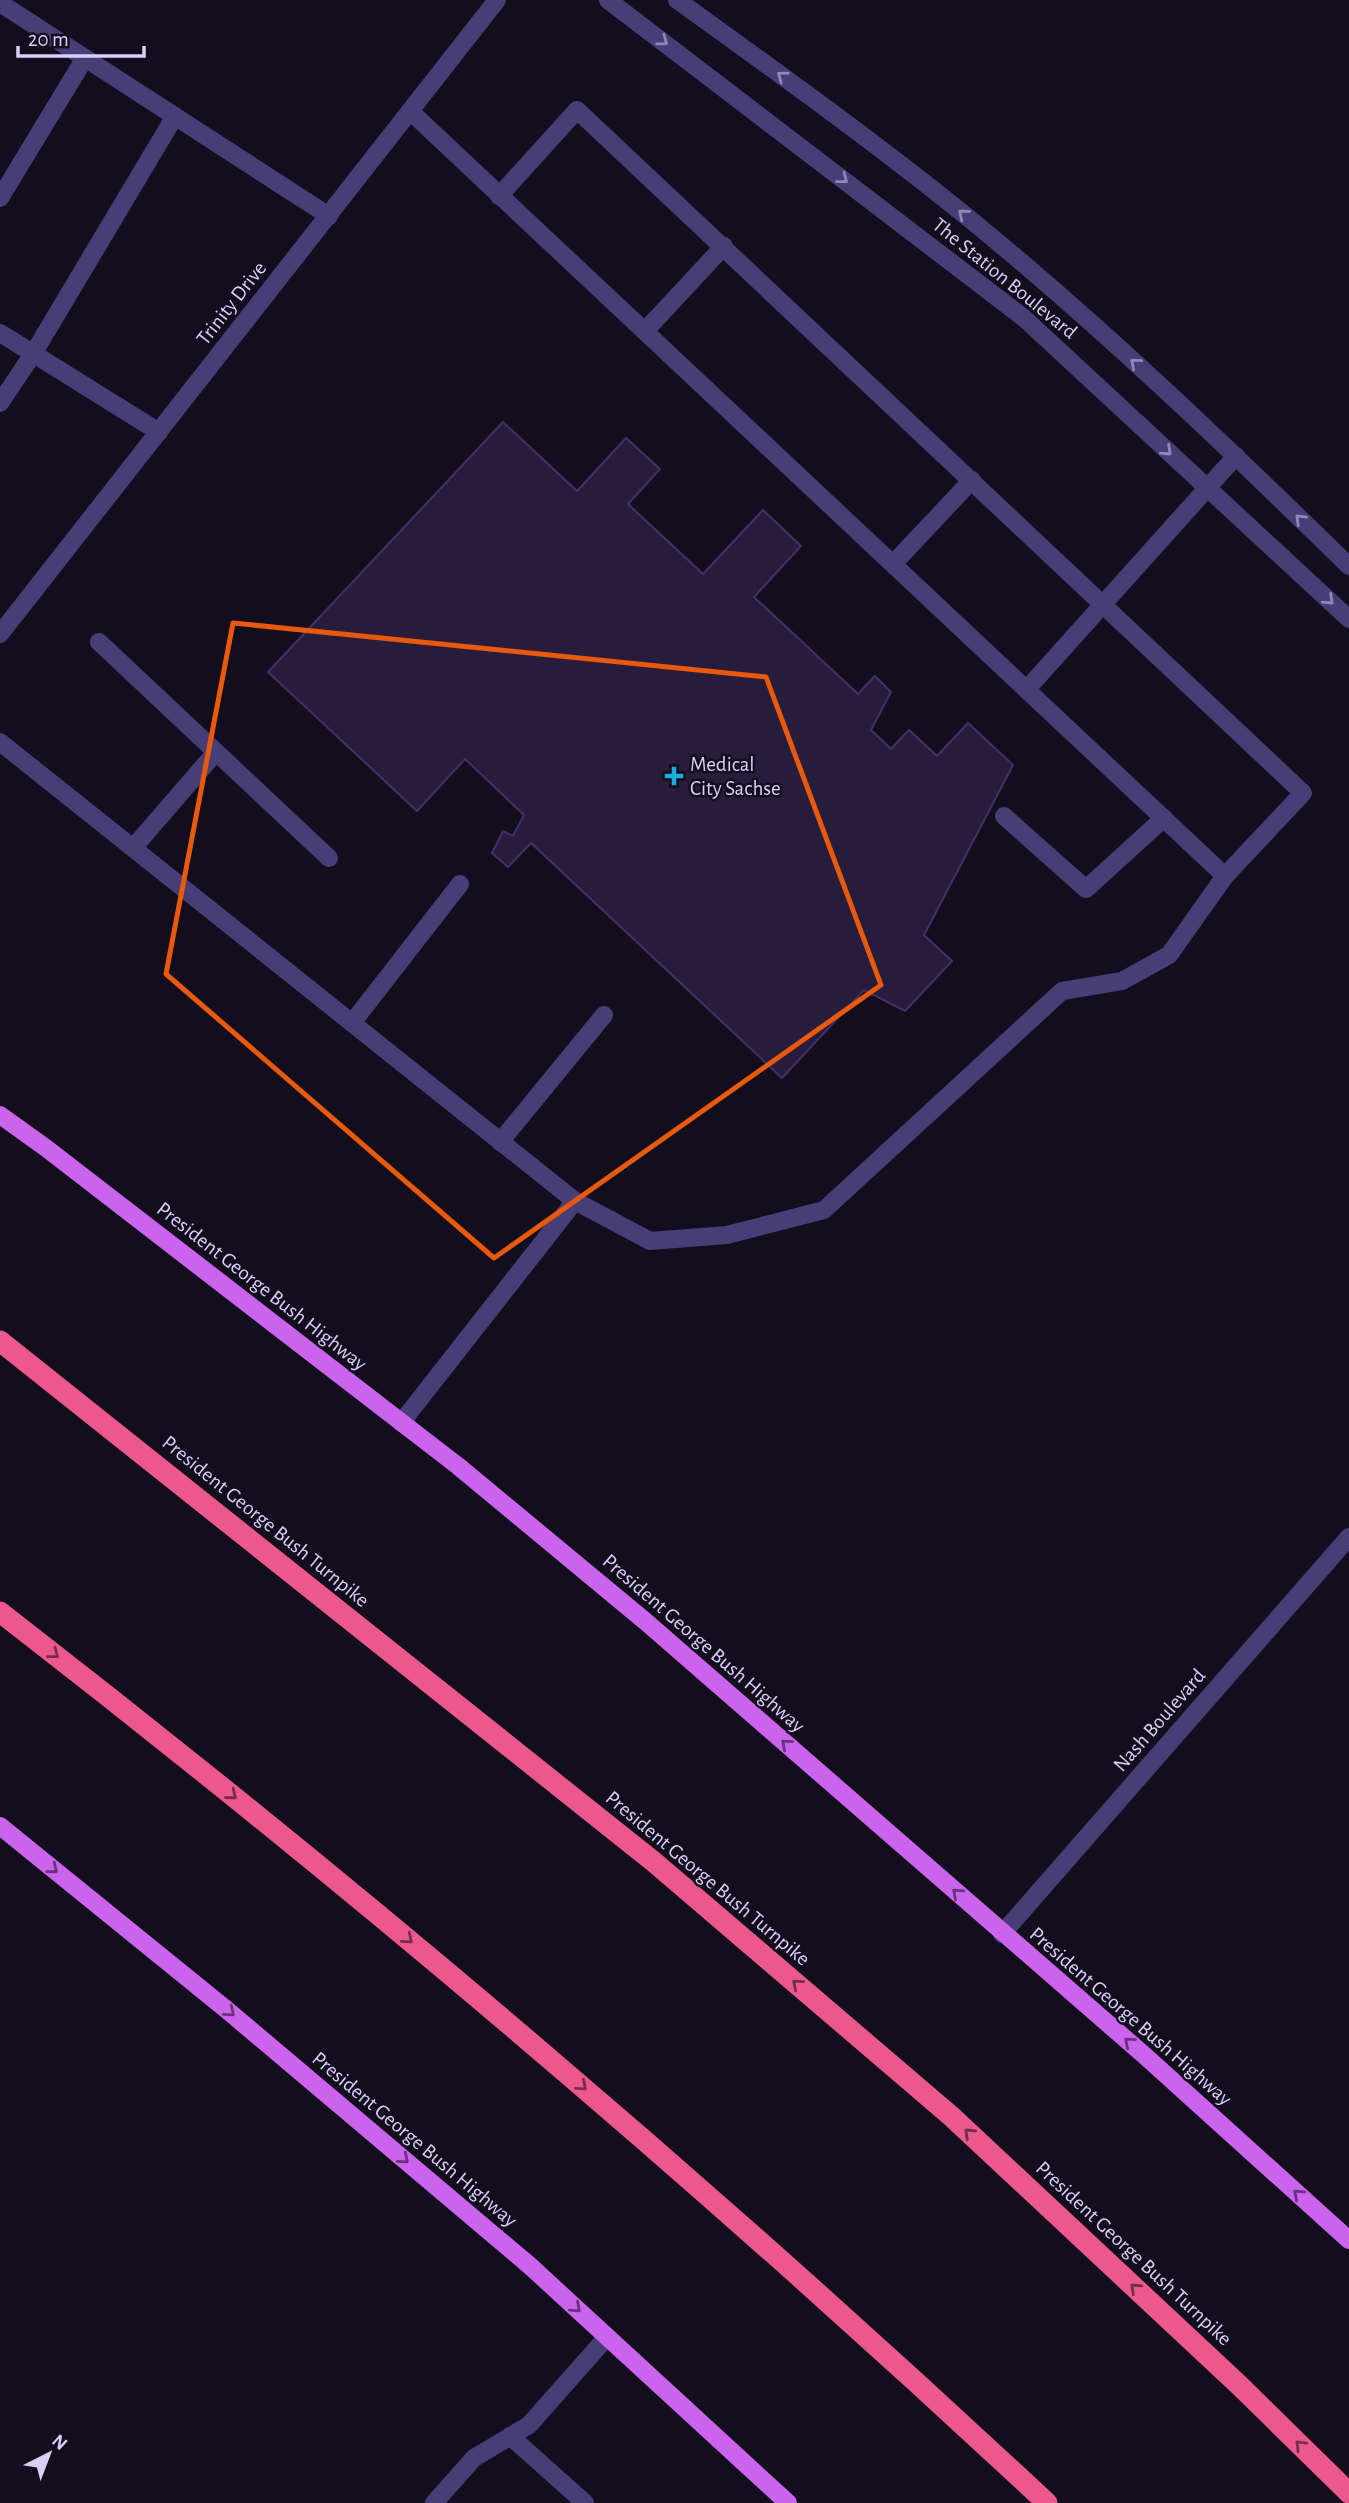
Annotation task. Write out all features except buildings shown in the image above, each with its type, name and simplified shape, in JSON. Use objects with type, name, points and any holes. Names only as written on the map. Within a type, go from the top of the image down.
[{"type":"highway","name":"President George Bush Turnpike","points":[[0,1341],[665,1871],[951,2116],[1239,2385],[1349,2493]]},
{"type":"highway","points":[[0,1612],[289,1840],[532,2044],[798,2276],[1047,2503]]},
{"type":"main road","name":"President George Bush Highway","points":[[0,1115],[458,1466],[645,1621],[1002,1934],[1144,2054],[1349,2240]]},
{"type":"main road","name":"President George Bush Highway","points":[[0,1826],[227,2010],[518,2256],[788,2503]]},
{"type":"street","name":"Trinity Drive","points":[[0,634],[498,0]]},
{"type":"street","name":"The Station Boulevard","points":[[608,0],[1024,318],[1349,620]]},
{"type":"street","name":"The Station Boulevard","points":[[677,0],[850,125],[967,217],[1179,401],[1349,566]]},
{"type":"street","points":[[0,3],[329,216]]},
{"type":"street","points":[[0,198],[85,58]]},
{"type":"street","points":[[0,742],[575,1201],[650,1241],[727,1235],[824,1210],[1062,991],[1122,981],[1168,955],[1225,876],[1303,793],[577,110],[499,196]]},
{"type":"street","points":[[411,112],[1225,876]]},
{"type":"street","points":[[0,403],[33,354],[175,116]]},
{"type":"street","points":[[645,331],[724,246]]},
{"type":"street","points":[[0,333],[159,432]]},
{"type":"street","points":[[1027,690],[1236,456]]},
{"type":"street","points":[[893,564],[972,480]]},
{"type":"street","points":[[99,642],[329,858]]},
{"type":"street","points":[[133,848],[216,752]]},
{"type":"street","points":[[1004,816],[1086,889],[1164,818]]},
{"type":"street","points":[[352,1023],[460,884]]},
{"type":"street","points":[[500,1142],[604,1015]]},
{"type":"street","points":[[401,1423],[575,1201]]},
{"type":"street","name":"Nash Boulevard","points":[[1002,1934],[1349,1537]]},
{"type":"street","points":[[434,2503],[474,2458],[529,2425],[607,2337]]},
{"type":"street","points":[[510,2436],[584,2503]]},
{"type":"highlighted area","points":[[233,623],[766,677],[881,985],[494,1258],[166,974]]},
{"type":"place","name":"Medical City Sachse","points":[[674,776]]}]
